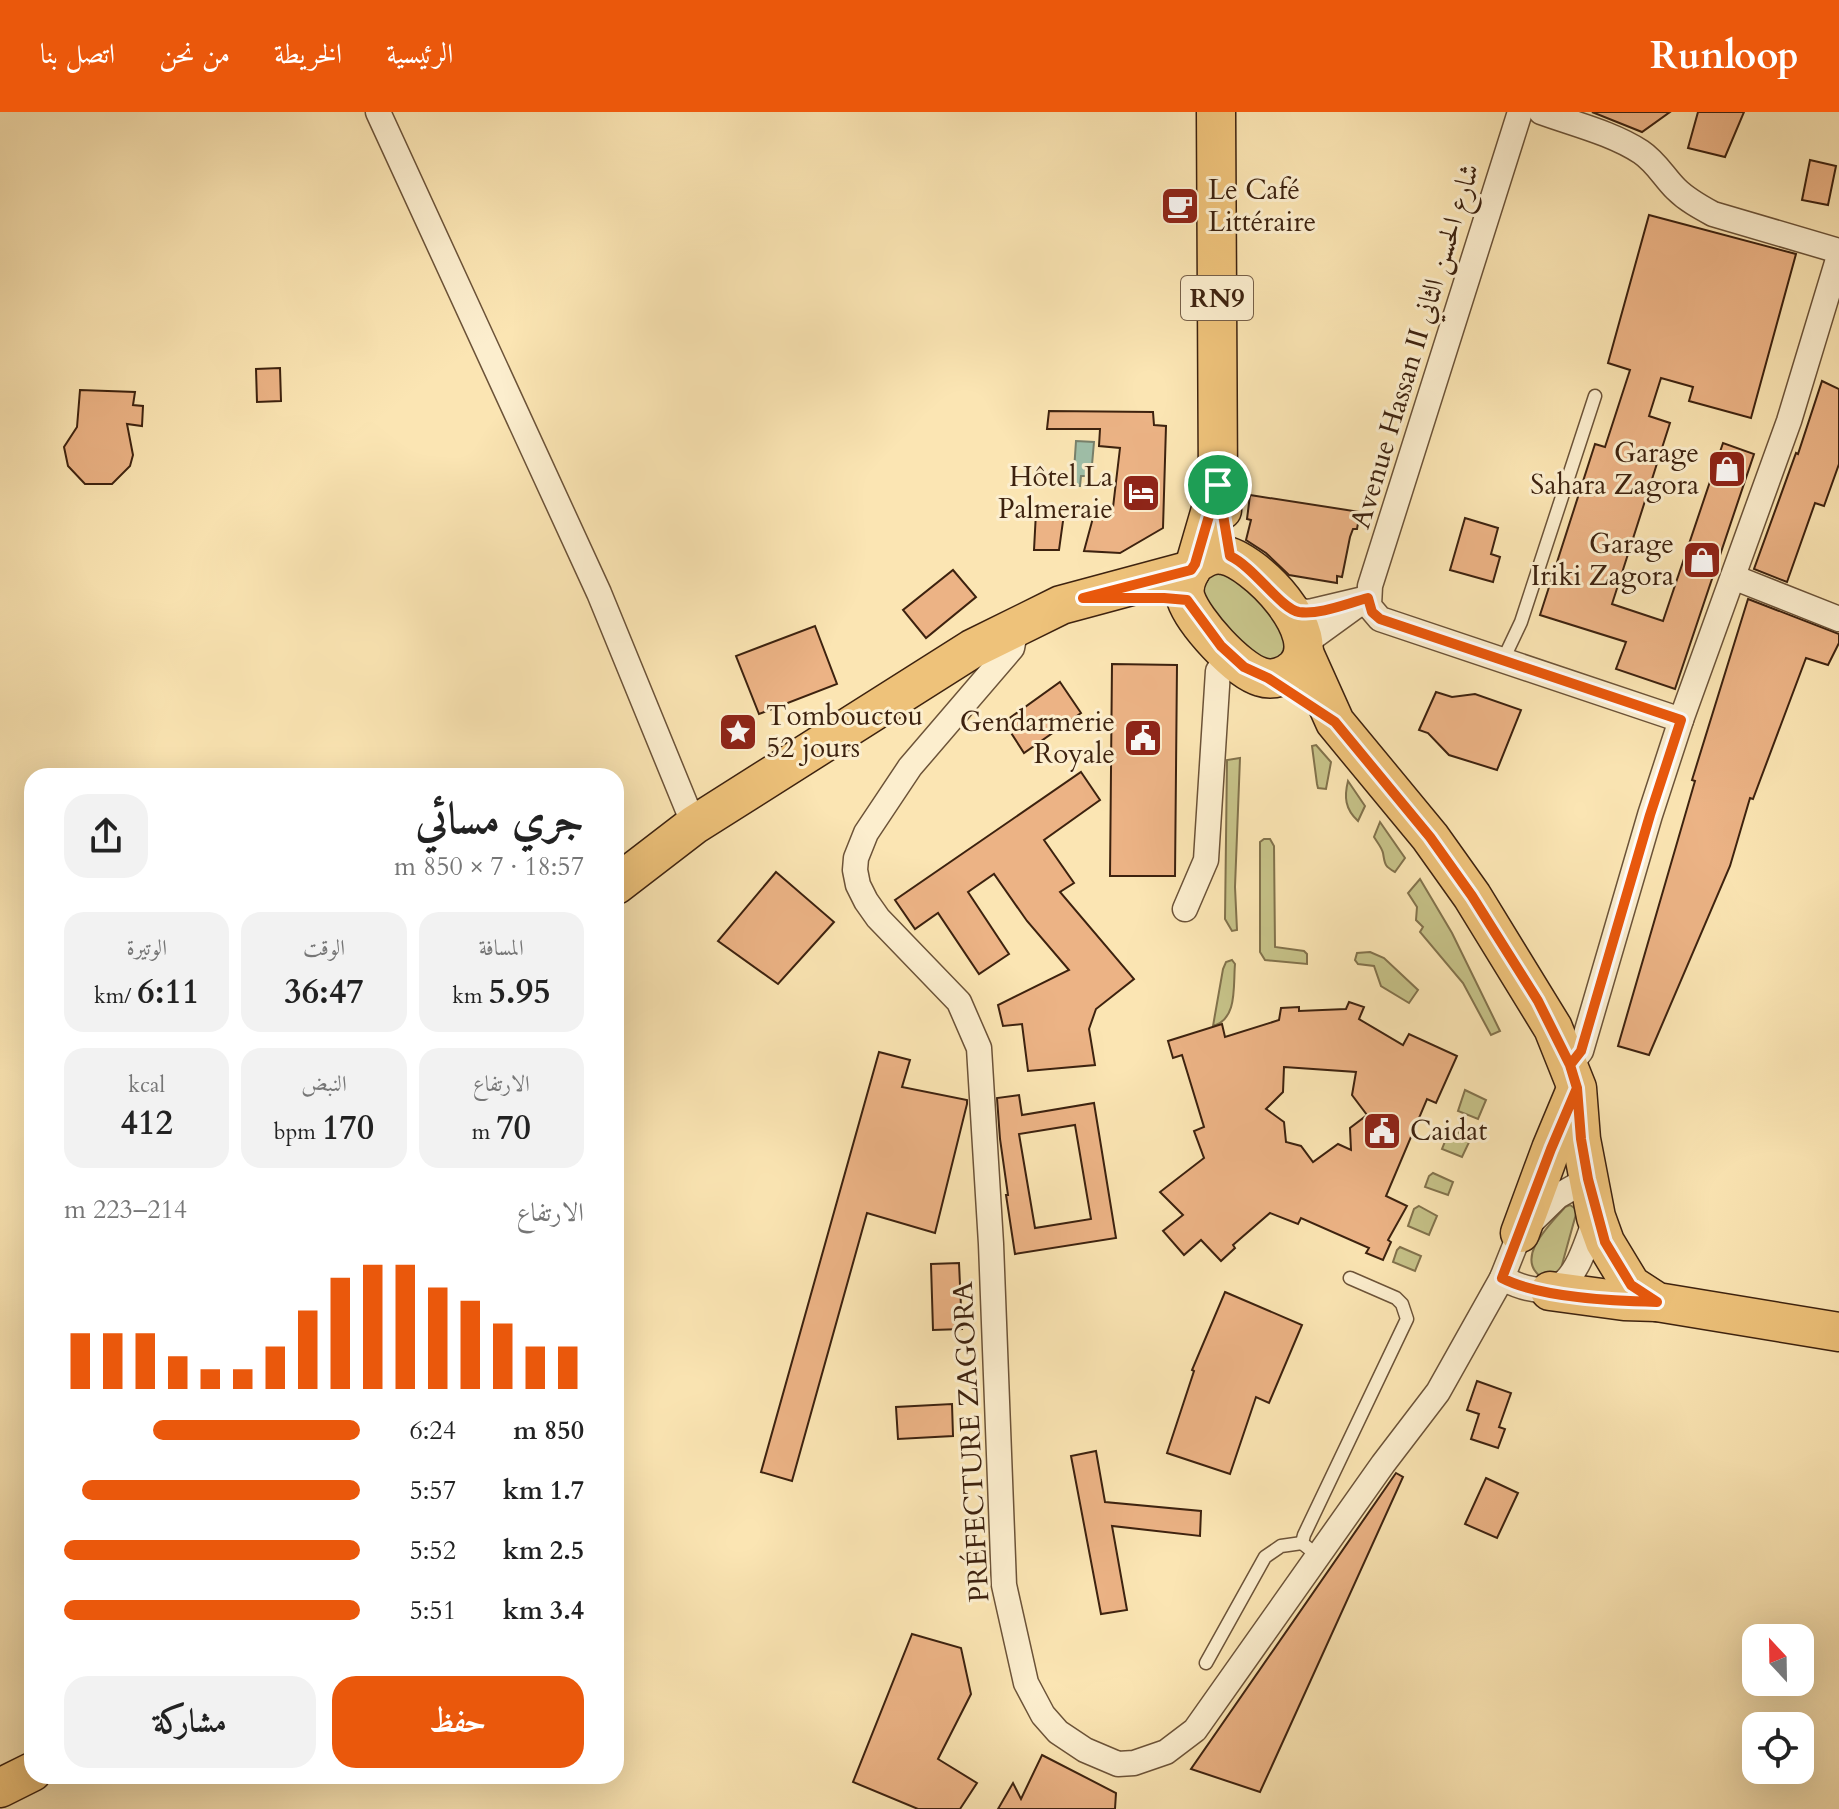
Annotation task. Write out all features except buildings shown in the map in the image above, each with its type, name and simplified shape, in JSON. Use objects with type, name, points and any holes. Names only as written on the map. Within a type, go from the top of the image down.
[{"type":"main road","name":"RN9","points":[[1201,573],[1218,485],[1216,112]]},
{"type":"main road","points":[[624,879],[694,825],[891,698],[1011,628],[1044,611],[1083,598],[1201,573],[1253,572],[1299,622],[1305,648],[1335,722]]},
{"type":"main road","points":[[1201,573],[1204,626],[1229,655],[1252,672],[1268,678],[1335,722],[1430,837],[1472,896],[1538,1001],[1574,1077],[1588,1179],[1605,1242],[1631,1285],[1657,1302]]},
{"type":"main road","points":[[1268,678],[1293,671],[1305,648]]},
{"type":"main road","points":[[1520,1233],[1574,1077]]},
{"type":"main road","points":[[1550,1291],[1657,1302],[1839,1332]]},
{"type":"main road","points":[[0,1788],[24,1776]]},
{"type":"street","points":[[378,112],[599,593],[694,825]]},
{"type":"street","name":"Avenue Hassan II شارع الحسن الثاني","points":[[1368,598],[1520,112]]},
{"type":"street","points":[[1541,112],[1641,152],[1651,159],[1676,189],[1713,214],[1839,254],[1789,421],[1650,815],[1574,1077]]},
{"type":"street","points":[[1733,577],[1839,619]]},
{"type":"street","points":[[1289,609],[1309,612],[1368,598]]},
{"type":"street","points":[[1305,648],[1368,598]]},
{"type":"street","points":[[1368,598],[1372,612],[1380,619],[1681,720]]},
{"type":"street","name":"PRÉFECTURE ZAGORA","points":[[1011,628],[1014,638],[1012,648],[910,767],[866,833],[856,858],[855,870],[858,885],[878,918],[959,1002],[979,1048],[991,1244],[1004,1585],[1026,1683],[1050,1725],[1085,1750],[1118,1764],[1134,1763],[1166,1752],[1195,1730],[1211,1711],[1310,1550],[1383,1464],[1438,1392],[1502,1278],[1520,1233]]},
{"type":"street","points":[[1185,909],[1206,860],[1218,671],[1229,655]]},
{"type":"street","points":[[1520,1233],[1558,1196],[1588,1179]]},
{"type":"street","points":[[1502,1278],[1526,1288],[1550,1291],[1565,1282],[1573,1273],[1596,1217]]},
{"type":"lane","points":[[1503,660],[1521,622],[1595,396]]},
{"type":"lane","points":[[1206,1663],[1265,1557],[1281,1546],[1310,1550],[1407,1319],[1406,1311],[1396,1298],[1350,1278]]},
{"type":"shaded area","points":[[1076,441],[1094,442],[1091,476],[1081,476],[1080,486],[1073,486]]},
{"type":"shaded area","points":[[1208,568],[1249,583],[1291,643],[1275,663],[1237,647],[1196,583]]},
{"type":"shaded area","points":[[1316,745],[1331,762],[1326,789],[1318,788],[1317,784],[1312,746]]},
{"type":"shaded area","points":[[1240,758],[1235,887],[1237,930],[1232,931],[1225,919],[1227,760]]},
{"type":"shaded area","points":[[1348,781],[1365,806],[1358,821],[1350,812],[1347,802]]},
{"type":"shaded area","points":[[1380,822],[1405,858],[1395,872],[1386,864],[1374,837]]},
{"type":"shaded area","points":[[1270,839],[1274,846],[1275,947],[1304,951],[1307,964],[1265,960],[1260,952],[1260,842]]},
{"type":"shaded area","points":[[1420,879],[1452,933],[1500,1031],[1491,1035],[1463,983],[1420,932],[1423,927],[1416,920],[1417,907],[1408,893]]},
{"type":"shaded area","points":[[1370,952],[1384,958],[1418,990],[1409,1003],[1381,986],[1374,966],[1358,964],[1355,960],[1357,953]]},
{"type":"shaded area","points":[[1232,960],[1235,964],[1234,991],[1230,1009],[1221,1022],[1213,1026],[1223,969],[1226,962]]},
{"type":"shaded area","points":[[1465,1090],[1486,1100],[1478,1119],[1458,1111]]},
{"type":"shaded area","points":[[1450,1129],[1471,1138],[1462,1157],[1442,1149]]},
{"type":"shaded area","points":[[1433,1173],[1453,1182],[1448,1195],[1425,1187]]},
{"type":"shaded area","points":[[1570,1205],[1576,1209],[1576,1214],[1560,1272],[1541,1277],[1531,1260],[1533,1251],[1544,1231]]},
{"type":"shaded area","points":[[1419,1206],[1437,1216],[1429,1235],[1408,1226],[1414,1209]]},
{"type":"shaded area","points":[[1400,1247],[1421,1256],[1415,1271],[1393,1262]]},
{"type":"place","name":"Le Café Littéraire","points":[[1180,206]]},
{"type":"place","name":"Garage Sahara Zagora","points":[[1727,469]]},
{"type":"place","name":"Hôtel La Palmeraie","points":[[1141,493]]},
{"type":"place","name":"Garage Iriki Zagora","points":[[1702,560]]},
{"type":"place","name":"Tombouctou 52 jours","points":[[738,732]]},
{"type":"place","name":"Gendarmerie Royale","points":[[1143,738]]},
{"type":"place","name":"Caidat","points":[[1382,1131]]},
{"type":"route","points":[[1218,485],[1191,570],[1083,598],[1187,600],[1229,655],[1335,722],[1373,766],[1472,896],[1553,1028],[1577,1088],[1588,1179],[1605,1242],[1631,1285],[1657,1302],[1624,1301],[1526,1288],[1502,1278],[1577,1088],[1570,1065],[1581,1051],[1681,720],[1380,619],[1372,612],[1368,598],[1309,612],[1289,609],[1265,582],[1230,556],[1218,485]]}]
